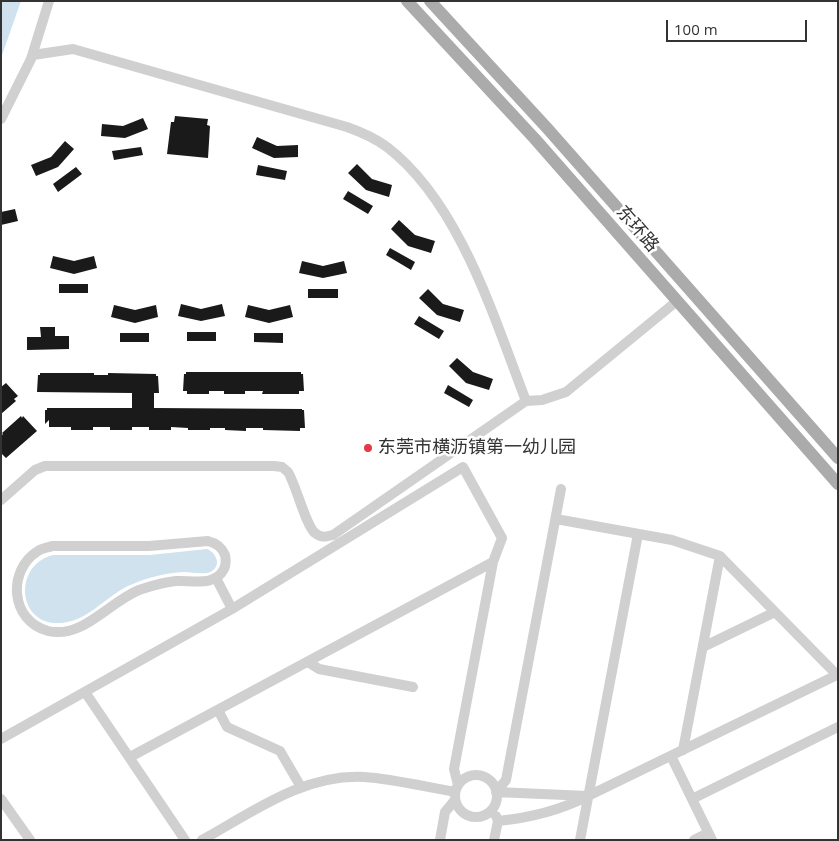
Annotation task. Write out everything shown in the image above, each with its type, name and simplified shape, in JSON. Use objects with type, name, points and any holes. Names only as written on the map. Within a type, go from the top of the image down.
[{"type":"main road","name":"东环路","points":[[407,1],[500,100],[838,484]]},
{"type":"main road","name":"东环路","points":[[430,1],[542,121],[838,458]]},
{"type":"lane","points":[[1,119],[33,55],[49,1]]},
{"type":"lane","points":[[33,55],[74,49],[347,127],[367,135],[386,146],[403,160],[429,192],[460,240],[477,275],[526,401]]},
{"type":"lane","points":[[1,500],[35,470],[45,466],[274,466],[282,467],[288,472],[312,531],[322,537],[328,537],[526,401],[542,400],[566,392],[677,301]]},
{"type":"lane","points":[[1,739],[232,609],[463,467],[502,538],[493,562],[454,769],[456,792],[458,808],[472,816],[488,813],[493,808],[496,800],[493,784],[487,778],[471,776],[464,779],[456,792],[446,812],[440,840]]},
{"type":"lane","points":[[496,792],[506,780],[561,489]]},
{"type":"lane","points":[[498,821],[538,815],[564,807],[838,676],[720,556],[672,540],[556,518]]},
{"type":"lane","points":[[580,840],[638,534]]},
{"type":"lane","points":[[208,541],[220,547],[226,559],[223,572],[216,578],[206,582],[175,581],[151,586],[117,602],[86,624],[60,632],[42,628],[27,619],[20,610],[15,587],[22,567],[30,557],[40,549],[52,546],[150,546],[208,541]]},
{"type":"lane","points":[[683,750],[720,556]]},
{"type":"lane","points":[[130,757],[493,562]]},
{"type":"lane","points":[[216,578],[232,609]]},
{"type":"lane","points":[[703,647],[775,612]]},
{"type":"lane","points":[[308,662],[319,669],[413,688]]},
{"type":"lane","points":[[85,692],[185,840]]},
{"type":"lane","points":[[218,710],[227,726],[280,751],[301,787]]},
{"type":"lane","points":[[692,799],[838,727]]},
{"type":"lane","points":[[671,756],[710,836],[694,840]]},
{"type":"lane","points":[[206,839],[281,795],[321,781],[364,777],[456,792]]},
{"type":"lane","points":[[496,792],[588,796]]},
{"type":"lane","points":[[1,800],[30,840]]},
{"type":"lane","points":[[493,808],[498,821],[494,840]]},
{"type":"water","points":[[1,1],[21,1],[1,58]]},
{"type":"water","points":[[207,549],[217,560],[214,570],[204,573],[184,572],[162,575],[128,586],[87,614],[69,622],[45,621],[35,615],[28,605],[25,594],[26,581],[31,570],[40,561],[53,555],[150,555]]},
{"type":"building","points":[[175,116],[208,119],[207,125],[210,126],[208,158],[167,154],[171,122],[174,122]]},
{"type":"building","points":[[143,118],[148,129],[125,138],[101,136],[102,124],[123,126]]},
{"type":"building","points":[[257,137],[277,146],[298,145],[298,157],[274,158],[252,148]]},
{"type":"building","points":[[65,141],[74,149],[58,167],[36,176],[31,165],[51,157]]},
{"type":"building","points":[[141,147],[143,155],[114,160],[112,151]]},
{"type":"building","points":[[357,164],[372,179],[392,185],[389,197],[366,190],[348,173]]},
{"type":"building","points":[[258,165],[287,171],[285,180],[256,175]]},
{"type":"building","points":[[76,167],[82,174],[58,192],[53,184]]},
{"type":"building","points":[[348,191],[373,206],[368,214],[343,199]]},
{"type":"building","points":[[15,209],[18,221],[1,225],[1,212]]},
{"type":"building","points":[[399,220],[415,235],[435,241],[431,253],[408,246],[391,229]]},
{"type":"building","points":[[390,248],[415,262],[411,270],[386,255]]},
{"type":"building","points":[[53,256],[74,261],[94,256],[97,268],[74,274],[50,268]]},
{"type":"building","points":[[302,261],[323,266],[344,261],[347,273],[323,278],[299,273]]},
{"type":"building","points":[[59,284],[88,284],[88,293],[59,293]]},
{"type":"building","points":[[308,289],[338,289],[338,298],[308,298]]},
{"type":"building","points":[[428,289],[443,304],[464,310],[460,322],[437,315],[419,298]]},
{"type":"building","points":[[181,304],[201,309],[222,304],[225,316],[201,321],[178,316]]},
{"type":"building","points":[[114,305],[135,310],[156,305],[158,317],[135,323],[111,317]]},
{"type":"building","points":[[248,305],[269,310],[290,305],[293,317],[269,323],[245,317]]},
{"type":"building","points":[[419,316],[444,331],[439,339],[414,324]]},
{"type":"building","points":[[40,327],[55,327],[55,336],[69,336],[69,349],[27,350],[27,337],[41,337]]},
{"type":"building","points":[[187,332],[216,332],[216,341],[187,341]]},
{"type":"building","points":[[120,333],[149,333],[149,342],[120,342]]},
{"type":"building","points":[[254,333],[283,333],[283,343],[254,342]]},
{"type":"building","points":[[457,358],[473,372],[493,379],[489,390],[466,383],[449,366]]},
{"type":"building","points":[[186,372],[301,372],[303,374],[304,391],[299,391],[299,394],[262,394],[263,391],[245,391],[245,394],[224,394],[224,391],[209,391],[209,394],[187,394],[187,391],[183,391],[184,374]]},
{"type":"building","points":[[40,373],[94,373],[94,375],[108,375],[108,373],[156,374],[158,376],[159,393],[154,393],[154,408],[302,409],[304,410],[305,428],[300,428],[300,431],[246,428],[246,431],[225,430],[225,428],[188,430],[188,428],[171,427],[171,430],[149,430],[149,427],[132,427],[132,430],[110,430],[110,427],[93,427],[93,430],[71,430],[71,427],[49,427],[49,420],[45,424],[45,410],[47,408],[132,408],[132,393],[37,392],[38,375]]},
{"type":"building","points":[[6,383],[18,396],[14,399],[16,401],[1,414],[1,387]]},
{"type":"building","points":[[448,385],[473,400],[469,407],[444,393]]},
{"type":"building","points":[[21,416],[37,431],[6,458],[1,453],[2,433]]},
{"type":"place","name":"东莞市横沥镇第一幼儿园","points":[[368,448]]}]
